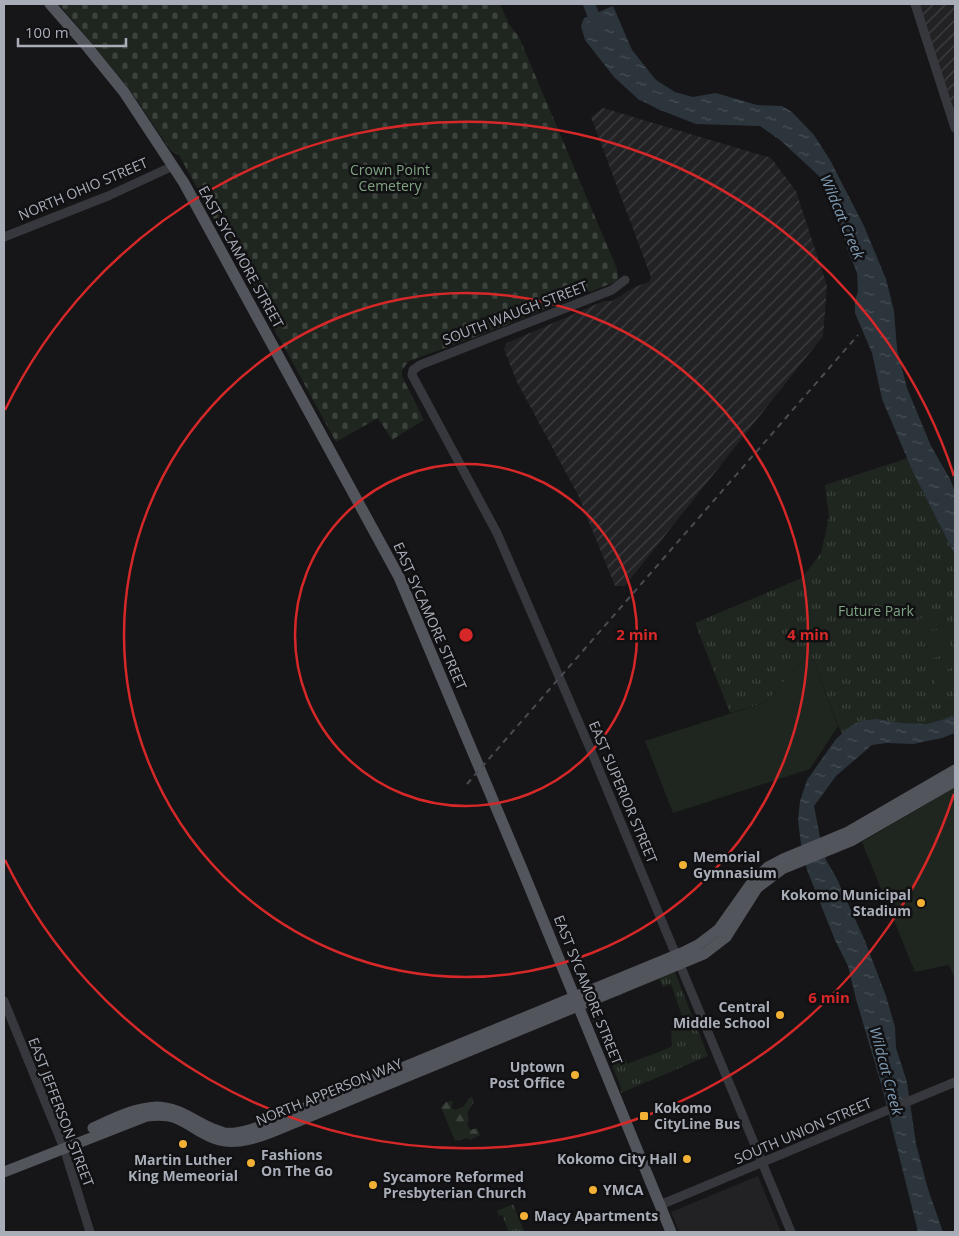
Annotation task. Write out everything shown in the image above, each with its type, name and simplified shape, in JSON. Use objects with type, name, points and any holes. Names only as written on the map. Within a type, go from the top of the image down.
[{"type":"main road","name":"EAST SYCAMORE STREET","points":[[50,4],[124,92],[173,166],[399,577],[671,1232]]},
{"type":"main road","points":[[846,838],[955,770]]},
{"type":"main road","points":[[846,838],[955,781]]},
{"type":"main road","name":"NORTH APPERSON WAY","points":[[4,1164],[146,1116],[160,1115],[177,1118],[196,1131],[218,1140],[245,1140],[277,1130],[576,1001],[678,959],[704,954],[726,937],[757,888],[784,863],[846,838]]},
{"type":"main road","name":"NORTH APPERSON WAY","points":[[4,1172],[62,1144]]},
{"type":"street","points":[[916,4],[955,128]]},
{"type":"street","name":"NORTH OHIO STREET","points":[[4,237],[108,196],[173,166]]},
{"type":"street","name":"SOUTH WAUGH STREET","points":[[413,370],[420,365],[612,290],[625,280]]},
{"type":"street","name":"EAST SUPERIOR STREET","points":[[413,370],[412,375],[418,387],[497,533],[588,744],[791,1232]]},
{"type":"street","name":"EAST JEFFERSON STREET","points":[[4,1002],[62,1144],[90,1232]]},
{"type":"street","name":"SOUTH UNION STREET","points":[[660,1205],[955,1082]]},
{"type":"shaded area","points":[[915,4],[955,4],[955,128]]},
{"type":"shaded area","points":[[603,108],[771,158],[796,191],[827,286],[823,336],[625,586],[615,586],[578,495],[517,382],[504,349],[507,343],[604,301],[612,301],[635,287],[649,282],[651,277],[591,117]]},
{"type":"shaded area","points":[[758,1176],[781,1232],[679,1232],[671,1212]]},
{"type":"green space","name":"Crown Point Cemetery","points":[[59,4],[500,4],[509,24],[519,37],[617,269],[618,279],[615,282],[481,335],[409,361],[402,370],[402,376],[424,420],[392,440],[378,418],[336,442],[179,155],[171,151],[128,87]]},
{"type":"green space","name":"Future Park","points":[[908,458],[955,555],[955,722],[845,743],[813,659],[799,664],[766,702],[730,713],[695,623],[802,578],[821,553],[829,517],[825,485]]},
{"type":"green space","points":[[942,613],[946,624],[921,631],[918,619]]},
{"type":"green space","points":[[946,627],[949,639],[925,645],[922,634]]},
{"type":"green space","points":[[950,641],[953,653],[929,659],[925,648]]},
{"type":"green space","points":[[954,655],[955,667],[932,674],[929,662]]},
{"type":"green space","points":[[813,659],[838,726],[810,769],[673,813],[645,741],[766,702],[799,664]]},
{"type":"green space","points":[[955,670],[955,683],[936,688],[933,676]]},
{"type":"green space","name":"Kokomo Municipal Stadium","points":[[955,787],[955,979],[949,965],[915,972],[862,842]]},
{"type":"green space","points":[[674,970],[708,1056],[621,1093],[621,1087],[588,1005]],"holes":[[[659,979],[663,987],[671,984],[684,1022],[676,1025],[671,1031],[672,1046],[627,1064],[625,1059],[618,1061],[597,1011],[603,1008],[601,1003]]]},
{"type":"green space","points":[[472,1097],[474,1102],[468,1110],[469,1120],[467,1124],[470,1130],[477,1128],[480,1135],[470,1140],[468,1138],[455,1141],[441,1107],[446,1102],[453,1101],[451,1108],[455,1110],[464,1106],[469,1098]]},
{"type":"green space","points":[[513,1204],[524,1231],[509,1232],[502,1215],[499,1216],[497,1211]]},
{"type":"water","points":[[613,6],[632,50],[656,80],[675,92],[693,97],[716,93],[757,105],[782,106],[792,112],[814,135],[830,160],[864,226],[886,279],[894,311],[897,349],[907,388],[931,446],[950,479],[955,492],[955,555],[913,472],[882,399],[872,353],[855,313],[855,301],[858,291],[857,273],[847,248],[835,203],[823,188],[819,176],[780,140],[760,126],[696,124],[638,99],[614,77],[585,40],[581,26],[584,18]]},
{"type":"water","points":[[955,716],[955,733],[942,738],[913,744],[886,743],[872,745],[836,776],[814,806],[826,860],[836,877],[865,941],[886,996],[895,1027],[896,1048],[907,1082],[916,1144],[928,1189],[943,1232],[918,1232],[882,1087],[848,966],[835,940],[807,870],[798,820],[800,801],[807,780],[836,739],[852,725],[861,721],[876,719],[901,723],[927,724]]},
{"type":"waterway","name":"Wildcat Creek","points":[[589,4],[599,29]]},
{"type":"railway","points":[[467,784],[858,335]]},
{"type":"place","name":"Memorial Gymnasium","points":[[683,865]]},
{"type":"place","name":"Kokomo Municipal Stadium","points":[[921,903]]},
{"type":"place","name":"Central Middle School","points":[[780,1015]]},
{"type":"place","name":"Uptown Post Office","points":[[575,1075]]},
{"type":"place","name":"Kokomo CityLine Bus","points":[[644,1116]]},
{"type":"place","name":"Martin Luther King Memeorial","points":[[183,1144]]},
{"type":"place","name":"Kokomo City Hall","points":[[687,1159]]},
{"type":"place","name":"Fashions On The Go","points":[[251,1163]]},
{"type":"place","name":"Sycamore Reformed Presbyterian Church","points":[[373,1185]]},
{"type":"place","name":"YMCA","points":[[593,1190]]},
{"type":"place","name":"Macy Apartments","points":[[524,1216]]}]
